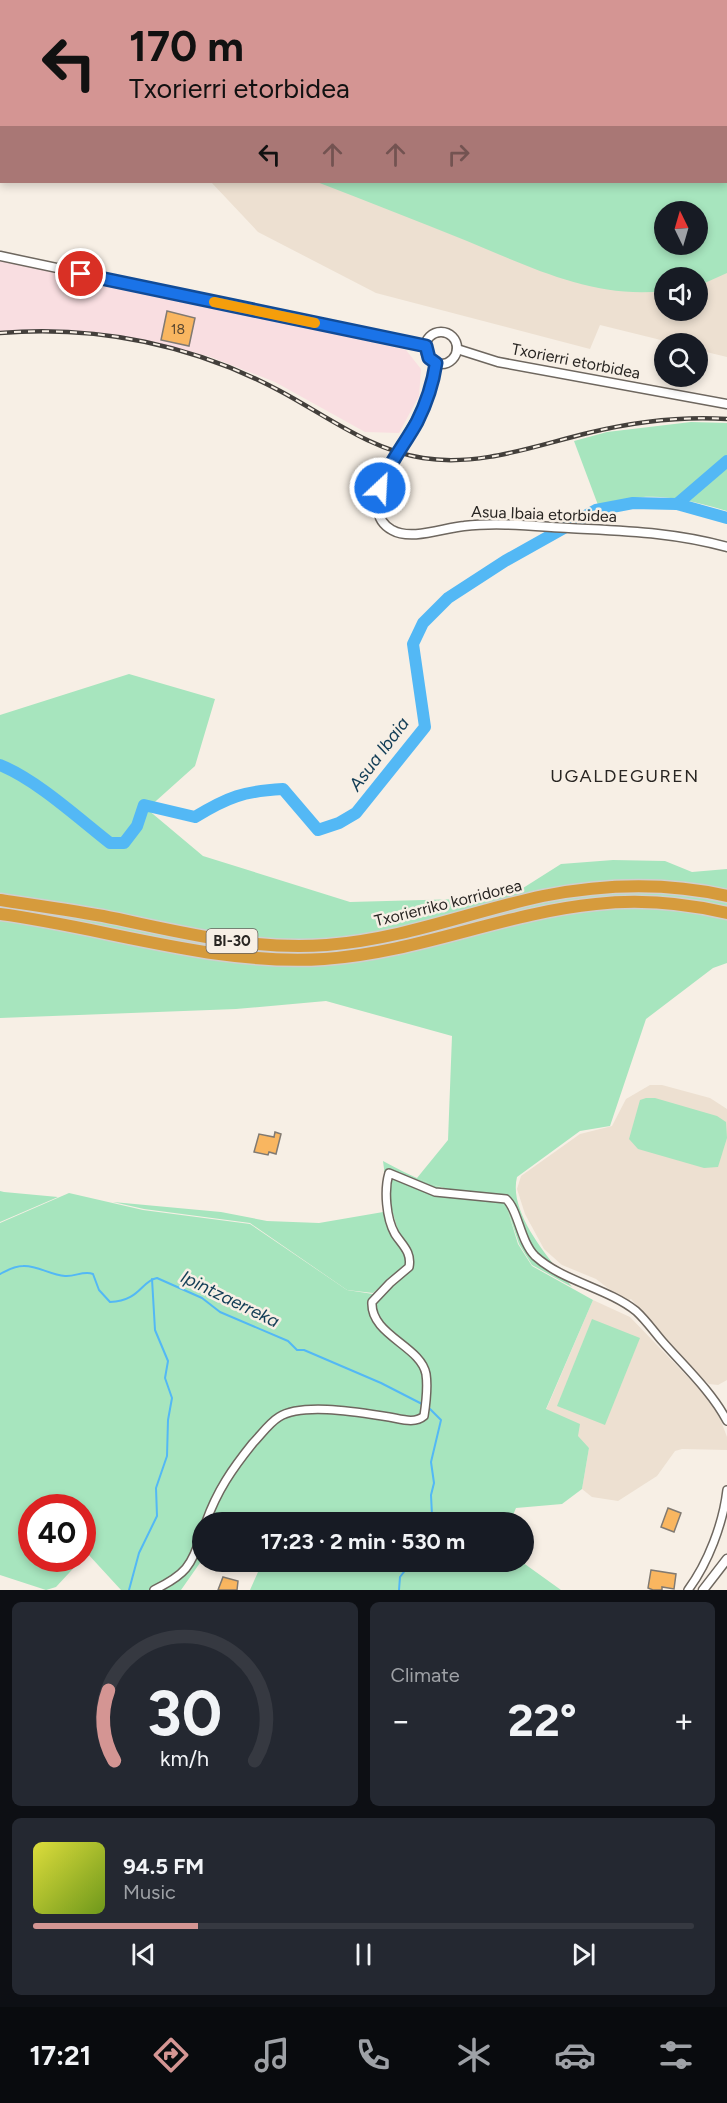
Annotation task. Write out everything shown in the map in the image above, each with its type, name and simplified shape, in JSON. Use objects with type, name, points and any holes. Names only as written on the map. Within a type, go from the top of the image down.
[{"type":"highway","name":"Txorierriko korridorea","points":[[0,900],[78,912],[240,943],[309,946],[399,935],[535,898],[595,888],[666,887],[727,896]]},
{"type":"highway","name":"Txorierriko korridorea","points":[[0,914],[80,926],[208,952],[255,958],[300,960],[380,952],[552,911],[597,904],[657,902],[727,913]]},
{"type":"street","points":[[0,256],[426,346],[429,358],[436,363],[450,361],[457,349]]},
{"type":"street","name":"Txorierri etorbidea","points":[[426,346],[435,334],[445,333],[454,339],[457,349],[498,362],[727,404]]},
{"type":"street","name":"Asua Ibaia etorbidea","points":[[436,363],[425,404],[388,468],[380,488],[378,511],[385,525],[394,531],[411,534],[472,525],[522,525],[688,536],[727,547]]},
{"type":"street","points":[[210,1512],[217,1492],[233,1468],[280,1416],[315,1410],[344,1410],[407,1420],[420,1420],[424,1416],[426,1372],[418,1361],[381,1326],[371,1312],[372,1302],[409,1267],[411,1259],[407,1249],[394,1232],[387,1202],[389,1173],[435,1192],[506,1199],[510,1202],[526,1243],[534,1255],[555,1270],[592,1286],[635,1311],[710,1395],[727,1421]]},
{"type":"street","points":[[688,1590],[714,1540],[727,1490]]},
{"type":"street","points":[[704,1590],[727,1559]]},
{"type":"street","points":[[154,1590],[185,1571],[192,1561]]},
{"type":"street","points":[[704,1590],[727,1566]]},
{"type":"shaded area","points":[[212,183],[727,183],[727,357],[708,352],[708,333],[654,333],[654,338],[600,325],[590,349],[376,293],[258,232]]},
{"type":"shaded area","points":[[0,256],[406,350],[421,369],[419,396],[399,433],[365,432],[275,382],[208,356],[104,334],[22,331],[0,333]]},
{"type":"shaded area","points":[[650,1085],[662,1085],[710,1098],[727,1109],[727,1380],[718,1385],[709,1384],[701,1377],[631,1299],[626,1302],[596,1279],[562,1265],[544,1249],[525,1214],[517,1189],[521,1176],[580,1134],[612,1126],[626,1099]]},
{"type":"shaded area","points":[[593,1300],[630,1317],[708,1398],[718,1413],[727,1437],[727,1450],[682,1449],[675,1451],[657,1476],[618,1501],[592,1497],[582,1489],[589,1448],[546,1410]]},
{"type":"green space","points":[[320,183],[727,183],[727,273],[708,282],[708,267],[654,267],[654,291],[638,292],[588,286],[539,270]]},
{"type":"green space","points":[[691,422],[727,423],[727,511],[663,497],[633,498],[598,505],[574,441],[607,432]]},
{"type":"green space","points":[[129,674],[215,699],[195,766],[147,809],[203,856],[350,902],[512,895],[561,864],[613,860],[665,861],[692,872],[727,869],[727,963],[713,968],[646,1019],[610,1126],[580,1131],[517,1177],[516,1191],[525,1221],[543,1250],[572,1287],[532,1265],[519,1244],[507,1208],[518,1244],[532,1266],[593,1300],[546,1409],[580,1424],[578,1436],[589,1448],[582,1489],[562,1504],[516,1508],[514,1512],[192,1512],[194,1572],[181,1590],[121,1590],[96,1563],[96,1494],[18,1494],[18,1572],[70,1572],[56,1587],[46,1590],[0,1575],[0,1223],[69,1193],[143,1210],[250,1224],[347,1290],[373,1294],[410,1262],[393,1213],[383,1161],[417,1178],[448,1140],[452,1036],[326,1001],[236,1009],[0,1018],[0,715]]},
{"type":"green space","points":[[655,1098],[717,1116],[726,1122],[727,1138],[718,1167],[704,1168],[638,1149],[629,1139],[640,1100]]},
{"type":"green space","points":[[0,1191],[4,1192],[58,1197],[0,1222]]},
{"type":"green space","points":[[113,1202],[221,1212],[267,1221],[319,1223],[389,1211],[409,1262],[373,1293],[347,1290],[250,1223],[144,1209]]},
{"type":"green space","points":[[592,1319],[640,1338],[605,1425],[557,1406]]},
{"type":"green space","points":[[534,1571],[561,1590],[250,1590],[258,1572]]},
{"type":"building","points":[[167,311],[195,318],[189,346],[161,340]]},
{"type":"building","points":[[275,1132],[281,1134],[276,1154],[254,1152],[259,1134],[274,1137]]},
{"type":"building","points":[[668,1508],[681,1513],[674,1532],[661,1527]]},
{"type":"building","points":[[651,1570],[676,1574],[674,1589],[662,1587],[662,1590],[653,1590],[648,1588]]},
{"type":"building","points":[[223,1577],[238,1581],[237,1590],[218,1590]]},
{"type":"waterway","points":[[677,504],[727,461]]},
{"type":"waterway","name":"Asua Ibaia","points":[[0,765],[43,790],[110,843],[124,843],[137,826],[144,805],[195,817],[237,796],[269,790],[283,789],[318,830],[339,823],[356,813],[425,727],[413,644],[423,623],[448,598],[505,561],[596,510],[633,503],[677,504],[727,518]]},
{"type":"waterway","name":"Ipintzaerreka","points":[[0,1274],[14,1267],[23,1266],[65,1276],[90,1273],[93,1274],[99,1290],[110,1302],[120,1301],[134,1295],[147,1283],[157,1278],[202,1298],[220,1312],[288,1341],[297,1350],[304,1350],[381,1383],[424,1405]]},
{"type":"waterway","points":[[129,1590],[139,1553],[157,1516],[156,1488],[167,1456],[168,1420],[172,1398],[165,1378],[168,1361],[155,1330],[152,1279]]},
{"type":"waterway","name":"Ipintzaerreka","points":[[430,1409],[441,1420],[431,1462],[434,1483],[431,1495],[432,1512]]},
{"type":"waterway","name":"Ipintzaerreka","points":[[399,1590],[400,1577],[404,1572]]},
{"type":"railway","points":[[0,333],[73,332],[109,336],[179,350],[247,375],[280,391],[349,431],[385,448],[423,458],[465,460],[506,454],[605,429],[639,423],[692,418],[727,419]]},
{"type":"slow traffic","points":[[214,302],[315,323]]},
{"type":"district","name":"UGALDEGUREN","points":[[625,776]]},
{"type":"route","points":[[81,274],[426,346],[427,355],[436,363],[425,404],[388,468],[380,488]]}]
